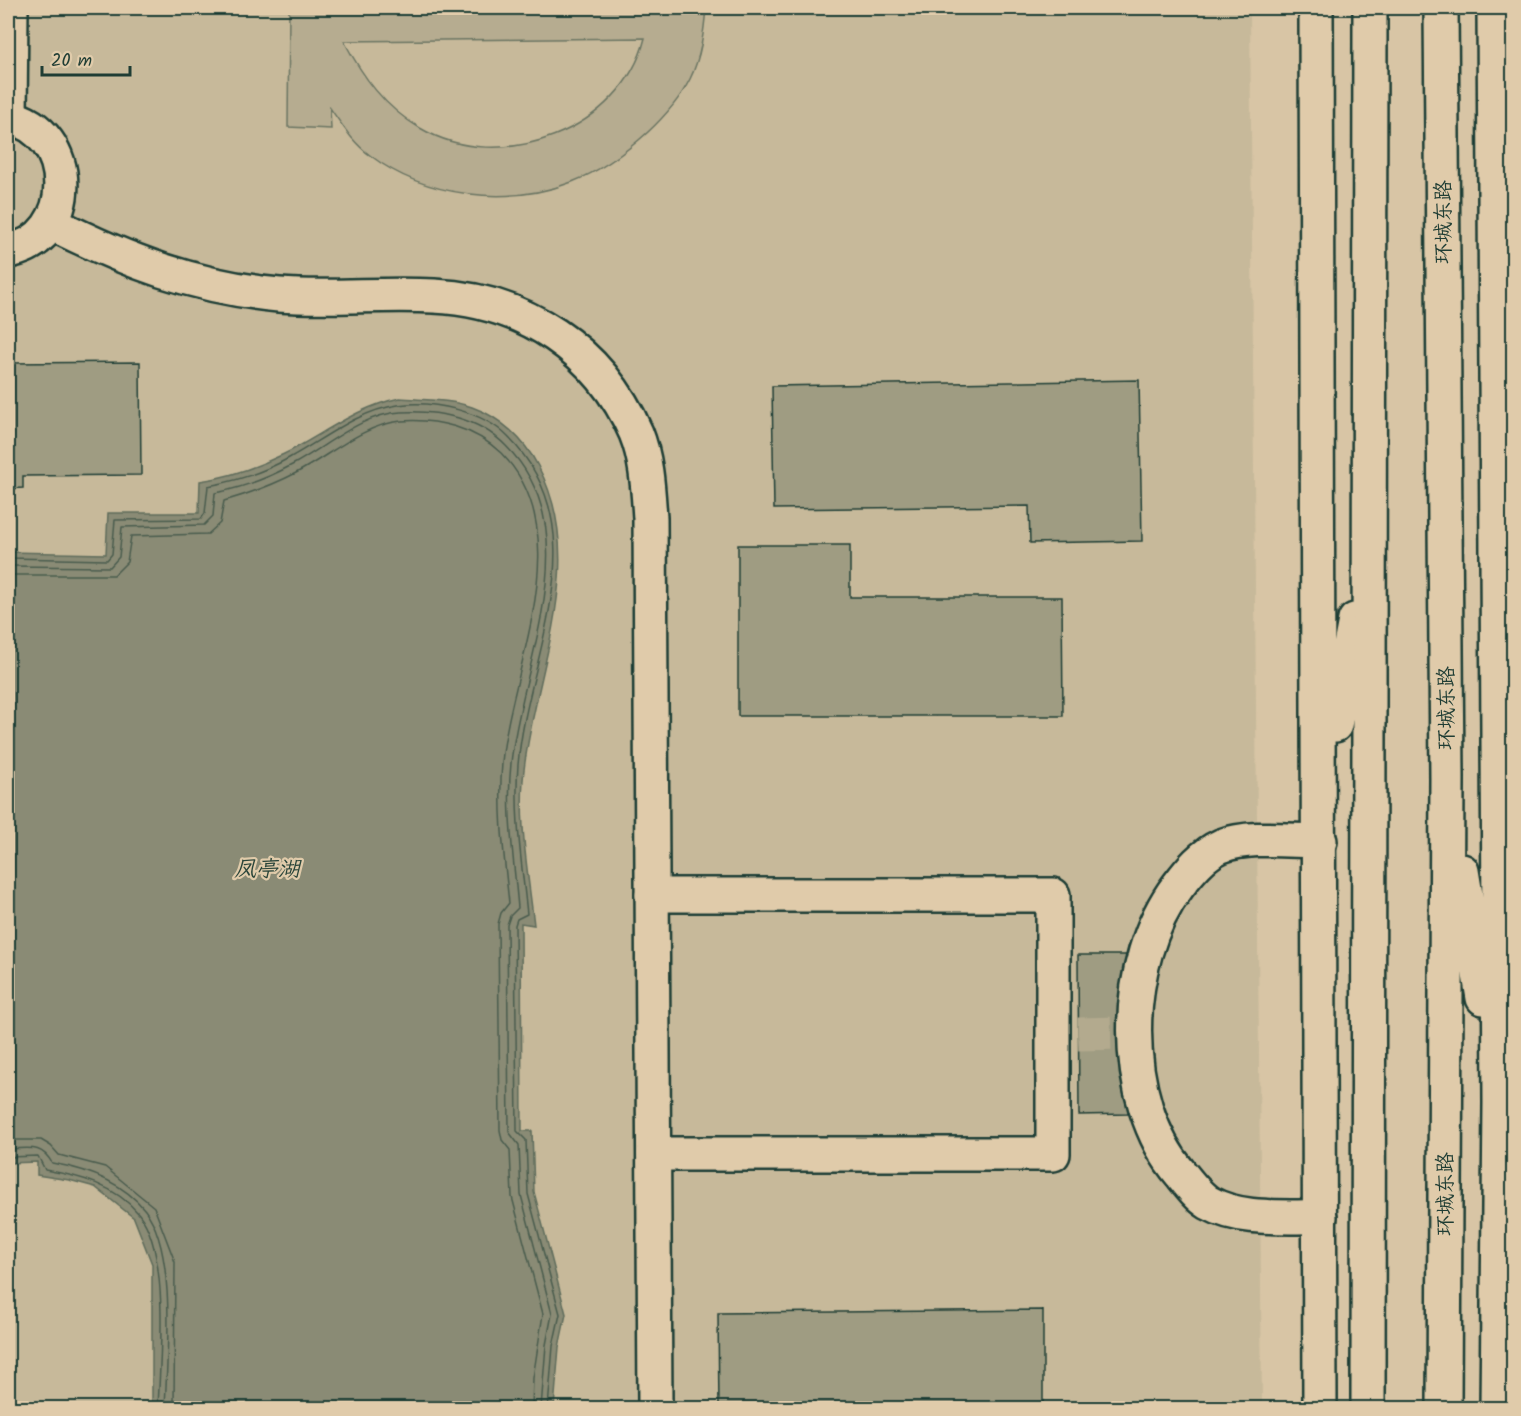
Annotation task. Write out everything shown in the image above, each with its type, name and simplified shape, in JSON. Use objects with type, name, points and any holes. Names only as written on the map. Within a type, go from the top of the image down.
[{"type":"main road","points":[[8,251],[17,250],[37,239],[51,223],[60,203],[63,181],[58,160],[47,141],[31,126],[9,117],[11,8]]},
{"type":"main road","points":[[1316,8],[1320,1408]]},
{"type":"main road","points":[[1368,1408],[1370,8]]},
{"type":"main road","name":"环城东路","points":[[1441,8],[1447,778],[1444,1408]]},
{"type":"main road","points":[[1494,8],[1506,911],[1500,1103],[1497,1408]]},
{"type":"main road","points":[[51,223],[107,251],[160,272],[218,286],[281,295],[435,296],[481,301],[518,313],[581,352],[615,392],[636,435],[648,478],[650,518],[655,1408]]},
{"type":"main road","points":[[1320,801],[1370,538]]},
{"type":"main road","points":[[1447,778],[1500,1103]]},
{"type":"main road","points":[[1320,841],[1245,841],[1222,846],[1203,857],[1161,908],[1147,946],[1132,1033],[1138,1080],[1146,1113],[1159,1143],[1188,1184],[1206,1201],[1238,1214],[1320,1217]]},
{"type":"main road","points":[[652,896],[1053,895],[1065,1035],[1053,1154],[654,1154]]},
{"type":"shaded area","points":[[8,8],[1250,8],[1262,1408],[8,1408]]},
{"type":"shaded area","points":[[289,8],[706,8],[701,44],[694,71],[666,114],[639,140],[612,161],[582,178],[547,190],[495,196],[441,189],[416,181],[393,170],[365,151],[348,134],[330,108],[331,129],[288,127]],"holes":[[[645,38],[632,70],[612,98],[585,120],[554,136],[521,145],[486,147],[452,142],[407,120],[385,101],[367,79],[344,41]]]},
{"type":"water","name":"凤亭湖","points":[[400,398],[464,404],[482,411],[510,430],[526,447],[538,466],[552,502],[559,538],[559,575],[555,612],[531,725],[523,782],[524,844],[534,925],[521,923],[522,1131],[532,1131],[534,1192],[566,1314],[559,1347],[554,1408],[152,1408],[152,1264],[134,1218],[95,1187],[37,1175],[37,1162],[8,1163],[8,552],[106,554],[108,513],[199,513],[200,481],[233,474],[264,463],[355,414]]},
{"type":"building","points":[[140,362],[141,475],[23,476],[23,488],[8,489],[8,363]]},
{"type":"building","points":[[1139,380],[1142,541],[1030,543],[1029,506],[774,509],[772,386]]},
{"type":"building","points":[[738,545],[850,545],[850,597],[1062,597],[1063,716],[738,716]]},
{"type":"building","points":[[1078,955],[1127,955],[1128,1114],[1079,1115]]},
{"type":"building","points":[[1043,1310],[1043,1408],[719,1408],[718,1313]]},
{"type":"tunnel","points":[[1078,1034],[1129,1033]]}]
